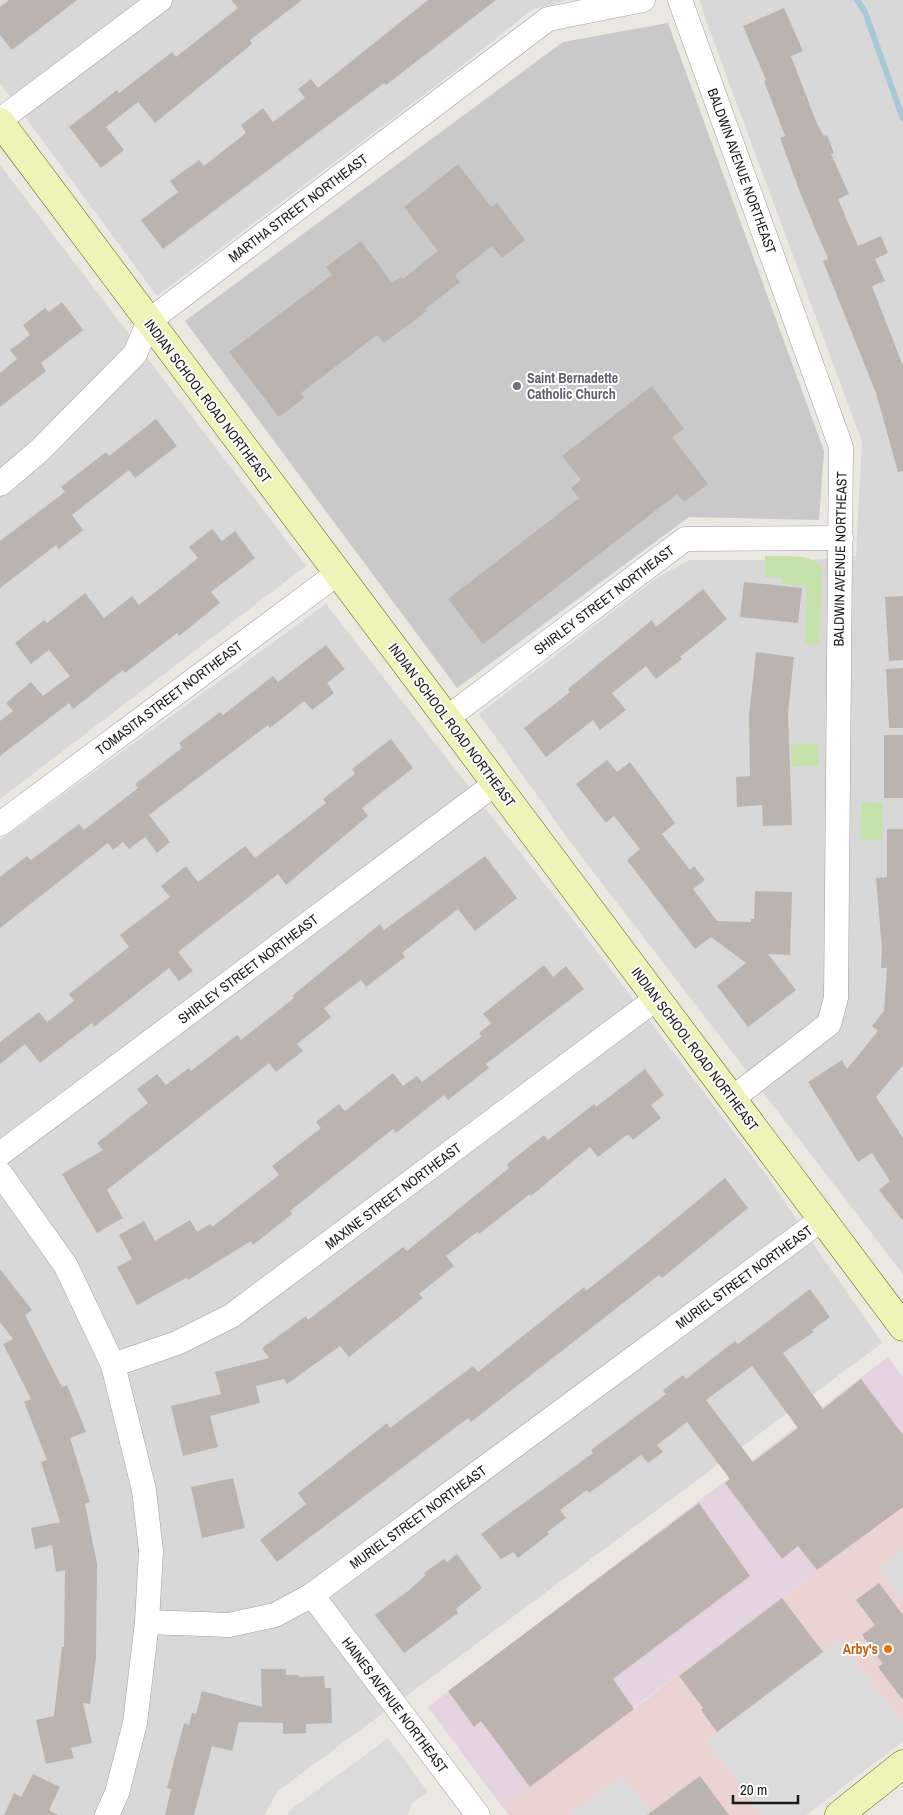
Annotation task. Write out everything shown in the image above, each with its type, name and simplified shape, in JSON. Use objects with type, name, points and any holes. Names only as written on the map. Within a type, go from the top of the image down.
[{"type":"street","points":[[0,121],[160,0]]},
{"type":"street","name":"MARTHA STREET NORTHEAST","points":[[0,484],[40,450],[135,354],[149,321],[548,19],[643,0]]},
{"type":"street","name":"BALDWIN AVENUE NORTHEAST","points":[[680,0],[841,447],[836,998],[829,1024],[733,1098]]},
{"type":"street","name":"INDIAN SCHOOL ROAD NORTHEAST","points":[[0,121],[733,1098],[821,1220],[903,1327]]},
{"type":"street","name":"SHIRLEY STREET NORTHEAST","points":[[447,718],[685,539],[841,538]]},
{"type":"street","name":"TOMASITA STREET NORTHEAST","points":[[0,824],[338,573]]},
{"type":"street","name":"SHIRLEY STREET NORTHEAST","points":[[0,1154],[496,783]]},
{"type":"street","name":"MAXINE STREET NORTHEAST","points":[[113,1365],[178,1343],[232,1316],[657,998]]},
{"type":"street","points":[[0,1173],[37,1222],[66,1266],[113,1365],[144,1490],[151,1551],[147,1622],[135,1723],[117,1793],[107,1815]]},
{"type":"street","name":"MURIEL STREET NORTHEAST","points":[[147,1622],[229,1624],[275,1615],[312,1596],[821,1220]]},
{"type":"street","name":"HAINES AVENUE NORTHEAST","points":[[312,1596],[478,1815]]},
{"type":"street","points":[[839,1815],[903,1764]]},
{"type":"shaded area","points":[[0,0],[567,0],[532,10],[454,72],[157,296],[0,83]]},
{"type":"shaded area","points":[[700,0],[903,0],[903,1274],[571,843],[479,714],[658,577],[690,560],[809,560],[856,556],[862,442]]},
{"type":"shaded area","name":"Saint Bernadette Catholic Church","points":[[668,23],[824,451],[819,520],[689,517],[457,688],[185,321],[563,42]]},
{"type":"shaded area","points":[[0,165],[306,566],[0,799]]},
{"type":"shaded area","points":[[326,604],[580,929],[766,1175],[882,1343],[278,1791],[264,1815],[0,1815],[0,840]]},
{"type":"shaded area","points":[[888,1357],[903,1377],[903,1507],[686,1671],[684,1669],[503,1808],[428,1707]]},
{"type":"shaded area","points":[[903,1507],[903,1741],[806,1815],[509,1815],[503,1808],[684,1669],[686,1671]]},
{"type":"shaded area","points":[[903,1550],[903,1602],[878,1569]]},
{"type":"shaded area","points":[[839,1639],[903,1722],[903,1741],[806,1815],[762,1815],[706,1741]]},
{"type":"shaded area","points":[[388,1738],[428,1792],[412,1803],[408,1815],[287,1815],[290,1810]]},
{"type":"shaded area","points":[[622,1775],[653,1815],[569,1815]]},
{"type":"green space","points":[[765,556],[797,556],[812,560],[822,569],[819,645],[805,644],[807,586],[782,584],[782,578],[765,577]]},
{"type":"green space","points":[[818,743],[819,765],[792,767],[791,745]]},
{"type":"green space","points":[[861,802],[883,803],[882,841],[860,839]]},
{"type":"building","points":[[9,0],[77,0],[12,50],[0,35],[0,7]]},
{"type":"building","points":[[231,0],[302,0],[250,40],[252,44],[155,123],[138,102],[106,127],[124,150],[101,168],[69,127],[117,90],[119,93],[172,52],[176,57],[238,8]]},
{"type":"building","points":[[428,0],[496,0],[386,85],[384,83],[163,249],[141,220],[178,192],[170,181],[199,160],[204,166],[246,133],[241,125],[263,108],[273,122],[305,98],[298,89],[311,79],[318,88]]},
{"type":"building","points":[[784,8],[803,51],[791,56],[817,124],[824,136],[827,135],[834,153],[831,154],[849,194],[838,199],[858,246],[881,236],[888,253],[875,259],[885,281],[872,286],[903,366],[903,471],[898,472],[876,393],[823,261],[828,259],[780,138],[785,136],[764,81],[766,80],[743,26]]},
{"type":"building","points":[[458,164],[491,207],[497,203],[525,240],[502,258],[492,246],[455,275],[460,282],[425,309],[427,311],[384,343],[377,335],[301,393],[304,398],[279,417],[229,352],[332,275],[326,267],[361,241],[392,283],[401,277],[403,279],[438,251],[404,207]]},
{"type":"building","points":[[62,302],[83,330],[41,363],[46,371],[0,407],[0,373],[17,359],[10,350],[30,335],[23,325],[45,308],[49,312]]},
{"type":"building","points":[[652,386],[684,429],[672,437],[708,484],[684,502],[677,494],[483,644],[448,599],[579,498],[571,488],[581,480],[562,456]]},
{"type":"building","points":[[156,419],[177,446],[135,478],[129,470],[72,515],[83,530],[59,549],[56,545],[0,588],[0,541],[65,492],[61,487],[106,452],[109,456]]},
{"type":"building","points":[[212,529],[222,541],[235,531],[255,558],[211,592],[220,603],[179,636],[177,633],[125,673],[123,670],[73,709],[69,703],[0,756],[0,721],[13,711],[6,703],[31,682],[43,696],[70,676],[49,650],[31,664],[15,643],[44,620],[47,623],[85,593],[104,618],[132,596],[139,605],[198,558],[189,547]]},
{"type":"building","points":[[744,582],[802,588],[798,623],[740,617]]},
{"type":"building","points":[[703,589],[727,619],[680,657],[682,659],[656,679],[646,666],[612,693],[626,710],[600,730],[593,720],[546,757],[524,728],[570,692],[568,689],[652,620],[656,627]]},
{"type":"building","points":[[903,596],[903,660],[889,661],[885,597]]},
{"type":"building","points":[[326,645],[345,669],[327,683],[334,693],[312,710],[304,701],[270,728],[268,725],[149,815],[170,842],[157,853],[145,837],[129,849],[123,842],[113,850],[108,843],[0,928],[0,877],[27,856],[31,860],[79,824],[84,830],[138,788],[135,784],[182,748],[179,743],[220,712],[223,715],[273,676],[278,682]]},
{"type":"building","points":[[756,652],[794,657],[788,713],[792,825],[763,826],[762,805],[737,807],[736,777],[750,776],[749,716]]},
{"type":"building","points":[[903,668],[903,728],[889,728],[886,669]]},
{"type":"building","points":[[884,735],[903,735],[903,798],[884,798]]},
{"type":"building","points":[[391,739],[413,768],[362,808],[368,816],[286,885],[278,874],[178,952],[193,971],[179,981],[169,968],[94,1027],[92,1023],[40,1063],[25,1044],[0,1064],[0,1042],[39,1012],[47,1022],[74,1001],[69,994],[129,947],[120,935],[170,897],[161,886],[186,866],[198,882],[245,846],[255,858],[326,803],[323,799],[355,774],[352,769]]},
{"type":"building","points":[[607,760],[617,772],[630,762],[675,823],[662,834],[690,870],[694,866],[705,880],[693,889],[717,921],[751,922],[751,919],[754,919],[755,891],[792,892],[790,955],[768,954],[796,990],[748,1027],[717,986],[746,963],[711,937],[695,949],[627,860],[640,849],[614,816],[606,823],[576,784]]},
{"type":"building","points":[[887,829],[903,829],[903,1065],[876,1097],[903,1138],[903,1221],[879,1190],[890,1181],[872,1153],[858,1162],[808,1082],[842,1060],[847,1069],[878,1031],[872,1026],[884,1011],[887,968],[881,968],[882,949],[876,878],[887,877]]},
{"type":"building","points":[[485,856],[517,898],[475,931],[458,909],[402,953],[405,957],[366,987],[361,980],[324,1008],[331,1017],[297,1044],[303,1051],[276,1072],[269,1063],[107,1190],[123,1218],[97,1233],[62,1174],[103,1150],[97,1143],[148,1103],[137,1089],[157,1074],[166,1085],[189,1068],[191,1071],[237,1035],[241,1040],[294,998],[292,996],[380,924],[384,930]]},
{"type":"building","points":[[544,965],[553,977],[566,966],[584,989],[486,1064],[489,1068],[448,1100],[444,1095],[396,1133],[393,1129],[290,1211],[292,1214],[253,1245],[251,1241],[188,1280],[186,1278],[137,1305],[117,1267],[132,1259],[119,1235],[144,1221],[155,1241],[190,1220],[197,1232],[210,1224],[212,1227],[279,1175],[272,1166],[321,1128],[316,1122],[339,1104],[345,1111],[393,1073],[403,1086],[417,1076],[422,1082],[482,1036],[479,1033],[491,1023],[483,1014]]},
{"type":"building","points":[[645,1069],[664,1095],[651,1105],[661,1118],[633,1140],[628,1134],[598,1157],[590,1147],[531,1196],[530,1194],[479,1234],[477,1232],[446,1256],[454,1266],[419,1294],[423,1298],[349,1357],[340,1346],[287,1384],[284,1379],[256,1386],[260,1403],[210,1416],[218,1447],[183,1456],[171,1406],[221,1394],[215,1372],[269,1358],[262,1348],[306,1316],[308,1320],[403,1247],[407,1251],[509,1168],[507,1164],[544,1135],[548,1140],[594,1104],[596,1107]]},
{"type":"building","points":[[725,1178],[748,1208],[662,1278],[659,1275],[471,1422],[468,1418],[277,1562],[260,1540],[306,1504],[298,1493],[387,1423],[390,1428],[473,1366],[478,1372],[584,1287],[586,1291]]},
{"type":"building","points":[[0,1269],[32,1310],[25,1315],[62,1387],[67,1385],[86,1432],[70,1438],[90,1502],[85,1504],[97,1564],[96,1658],[90,1704],[83,1703],[92,1743],[71,1748],[74,1758],[46,1764],[36,1720],[54,1716],[62,1647],[64,1647],[65,1570],[56,1572],[52,1545],[35,1549],[31,1528],[60,1522],[41,1462],[47,1460],[24,1402],[31,1399],[3,1344],[13,1339],[0,1322]]},
{"type":"building","points":[[810,1289],[830,1317],[812,1330],[814,1332],[783,1353],[823,1409],[861,1379],[903,1435],[903,1507],[817,1570],[798,1546],[782,1559],[725,1483],[730,1479],[687,1422],[657,1445],[663,1452],[648,1463],[641,1455],[589,1493],[587,1490],[560,1510],[566,1518],[547,1532],[549,1534],[518,1558],[513,1552],[501,1559],[481,1534],[593,1453],[591,1450],[666,1394],[663,1390],[683,1375],[686,1379],[735,1341],[738,1344]],"holes":[[[752,1366],[798,1428],[753,1462],[706,1400]]]},
{"type":"building","points":[[233,1478],[245,1528],[202,1538],[191,1487]]},
{"type":"building","points":[[699,1503],[750,1576],[613,1679],[634,1709],[530,1787],[481,1721],[474,1727],[448,1691]]},
{"type":"building","points":[[457,1554],[482,1588],[456,1609],[458,1613],[404,1653],[375,1615],[408,1591],[426,1575],[424,1573],[444,1559],[447,1562]]},
{"type":"building","name":"Arby's","points":[[879,1583],[903,1615],[903,1700],[878,1667],[883,1664],[862,1635],[875,1625],[856,1600]]},
{"type":"building","points":[[782,1598],[823,1652],[717,1732],[701,1710],[703,1708],[679,1676]]},
{"type":"building","points":[[261,1669],[286,1669],[286,1675],[299,1675],[299,1677],[324,1676],[325,1688],[331,1688],[332,1723],[306,1724],[306,1733],[283,1734],[283,1723],[239,1722],[232,1751],[212,1746],[194,1815],[165,1815],[171,1789],[167,1788],[184,1723],[189,1725],[192,1713],[196,1714],[202,1691],[262,1707]]},
{"type":"building","points":[[33,1774],[60,1787],[49,1810],[58,1815],[4,1815],[14,1793],[21,1797]]},
{"type":"building","points":[[700,1776],[729,1815],[647,1815]]},
{"type":"waterway","points":[[857,0],[865,12],[903,119]]},
{"type":"place","name":"Saint Bernadette Catholic Church","points":[[517,386]]},
{"type":"place","name":"Arby's","points":[[888,1649]]}]
